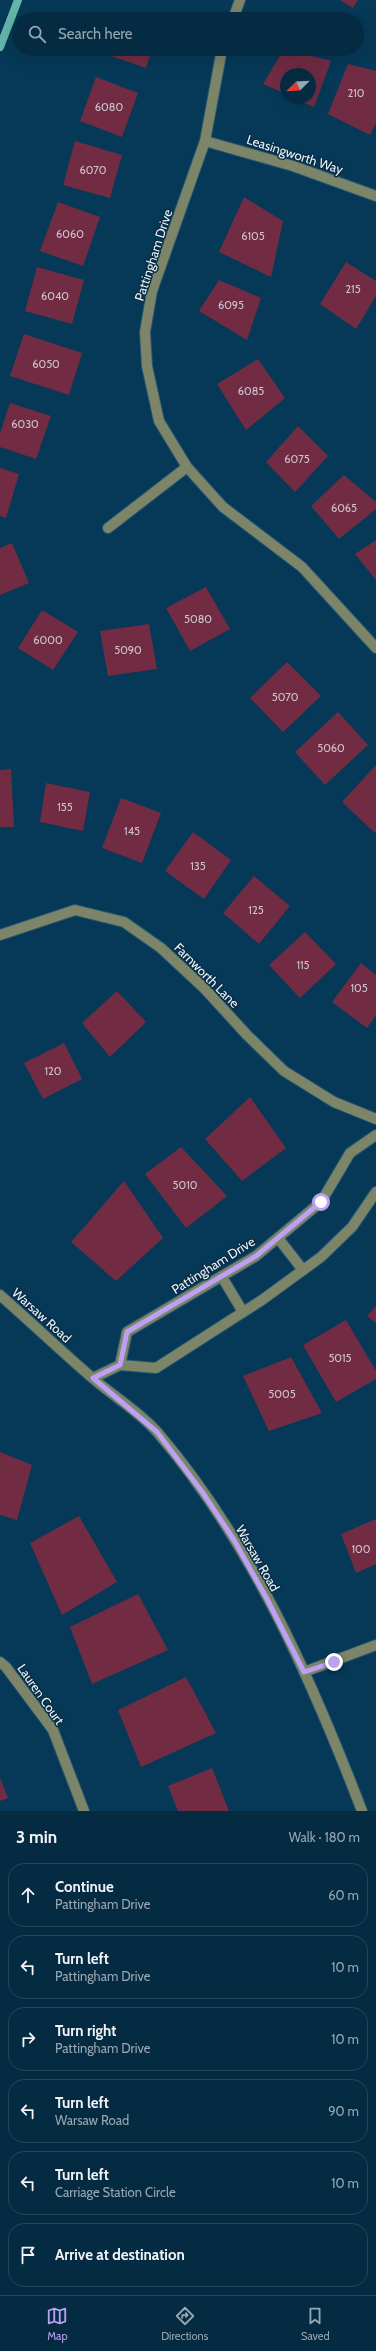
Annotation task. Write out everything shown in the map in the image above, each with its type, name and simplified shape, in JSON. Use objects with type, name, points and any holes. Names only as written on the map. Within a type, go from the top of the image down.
[{"type":"street","points":[[236,12],[240,0]]},
{"type":"street","name":"Pattingham Drive","points":[[221,56],[205,141],[152,291],[145,332],[148,366],[159,421],[188,468],[223,507],[302,568],[376,648]]},
{"type":"street","name":"Leasingworth Way","points":[[205,141],[293,166],[376,196]]},
{"type":"street","points":[[108,528],[188,468]]},
{"type":"street","name":"Farnworth Lane","points":[[0,935],[75,910],[124,922],[161,948],[204,988],[247,1035],[284,1071],[334,1102],[376,1119]]},
{"type":"street","name":"Pattingham Drive","points":[[120,1365],[127,1332],[256,1256],[321,1202],[350,1153],[376,1135]]},
{"type":"street","points":[[93,1378],[120,1365],[156,1368],[243,1312],[321,1257],[352,1227],[376,1192]]},
{"type":"street","points":[[278,1238],[303,1270]]},
{"type":"street","points":[[222,1277],[243,1312]]},
{"type":"street","name":"Warsaw Road","points":[[0,1295],[93,1378],[157,1432],[203,1493],[234,1540],[263,1592],[304,1672],[327,1721],[362,1811]]},
{"type":"street","points":[[304,1672],[376,1645]]},
{"type":"street","name":"Lauren Court","points":[[0,1662],[6,1667],[53,1730],[84,1811]]},
{"type":"building","points":[[340,0],[358,0],[353,8]]},
{"type":"building","points":[[111,56],[150,56],[146,68]]},
{"type":"building","points":[[280,56],[311,56],[331,61],[316,102],[316,68],[280,68],[280,91],[263,84]]},
{"type":"building","points":[[348,64],[376,71],[376,123],[370,135],[328,114]]},
{"type":"building","points":[[96,77],[138,93],[122,137],[80,121]]},
{"type":"building","points":[[307,104],[315,104],[314,107]]},
{"type":"building","points":[[75,141],[122,155],[110,198],[63,185]]},
{"type":"building","points":[[244,197],[283,221],[271,277],[219,252]]},
{"type":"building","points":[[58,202],[100,217],[83,266],[40,251]]},
{"type":"building","points":[[346,262],[376,281],[376,296],[356,329],[320,304]]},
{"type":"building","points":[[37,267],[84,280],[72,324],[25,311]]},
{"type":"building","points":[[219,280],[261,298],[247,340],[199,311]]},
{"type":"building","points":[[24,334],[82,353],[69,395],[10,376]]},
{"type":"building","points":[[258,359],[285,398],[246,430],[217,384]]},
{"type":"building","points":[[10,403],[51,416],[36,459],[0,447],[0,433]]},
{"type":"building","points":[[298,426],[328,456],[295,492],[266,462]]},
{"type":"building","points":[[0,468],[19,474],[6,518],[0,516]]},
{"type":"building","points":[[344,475],[376,502],[376,509],[339,539],[311,506]]},
{"type":"building","points":[[376,540],[376,580],[355,554]]},
{"type":"building","points":[[12,543],[29,583],[0,595],[0,548]]},
{"type":"building","points":[[206,587],[230,629],[190,651],[166,608]]},
{"type":"building","points":[[42,610],[78,632],[53,670],[18,648]]},
{"type":"building","points":[[149,624],[157,669],[108,676],[100,631]]},
{"type":"building","points":[[287,662],[321,696],[283,732],[250,698]]},
{"type":"building","points":[[338,712],[368,745],[325,785],[295,752]]},
{"type":"building","points":[[376,765],[376,832],[375,833],[342,802]]},
{"type":"building","points":[[11,769],[14,827],[0,827],[0,770]]},
{"type":"building","points":[[46,783],[90,792],[83,831],[40,822]]},
{"type":"building","points":[[121,798],[161,813],[142,863],[102,848]]},
{"type":"building","points":[[193,832],[231,860],[204,899],[165,871]]},
{"type":"building","points":[[254,876],[290,906],[259,944],[223,913]]},
{"type":"building","points":[[305,932],[336,964],[300,998],[269,965]]},
{"type":"building","points":[[361,963],[376,975],[376,1015],[367,1028],[332,1002]]},
{"type":"building","points":[[117,991],[146,1022],[110,1057],[82,1023]]},
{"type":"building","points":[[64,1043],[82,1079],[43,1099],[24,1063]]},
{"type":"building","points":[[250,1097],[286,1148],[242,1181],[205,1139]]},
{"type":"building","points":[[181,1147],[227,1196],[186,1228],[145,1174]]},
{"type":"building","points":[[124,1181],[163,1238],[116,1281],[71,1242]]},
{"type":"building","points":[[376,1306],[376,1323],[367,1316]]},
{"type":"building","points":[[346,1320],[376,1371],[376,1379],[336,1402],[303,1345]]},
{"type":"building","points":[[291,1357],[322,1413],[269,1431],[243,1376]]},
{"type":"building","points":[[0,1452],[32,1465],[17,1520],[0,1515]]},
{"type":"building","points":[[79,1516],[117,1582],[62,1615],[30,1543]]},
{"type":"building","points":[[376,1519],[376,1564],[356,1573],[341,1534]]},
{"type":"building","points":[[138,1594],[168,1650],[92,1684],[70,1627]]},
{"type":"building","points":[[186,1677],[216,1733],[141,1767],[118,1710]]},
{"type":"building","points":[[212,1768],[229,1811],[178,1811],[168,1786]]},
{"type":"building","points":[[0,1778],[8,1798],[0,1801]]},
{"type":"waterway","points":[[13,12],[18,0]]},
{"type":"waterway","points":[[0,47],[12,16]]},
{"type":"route","points":[[321,1202],[256,1256],[127,1332],[120,1365],[93,1378],[157,1432],[203,1493],[234,1540],[267,1599],[304,1672],[334,1662]]}]
